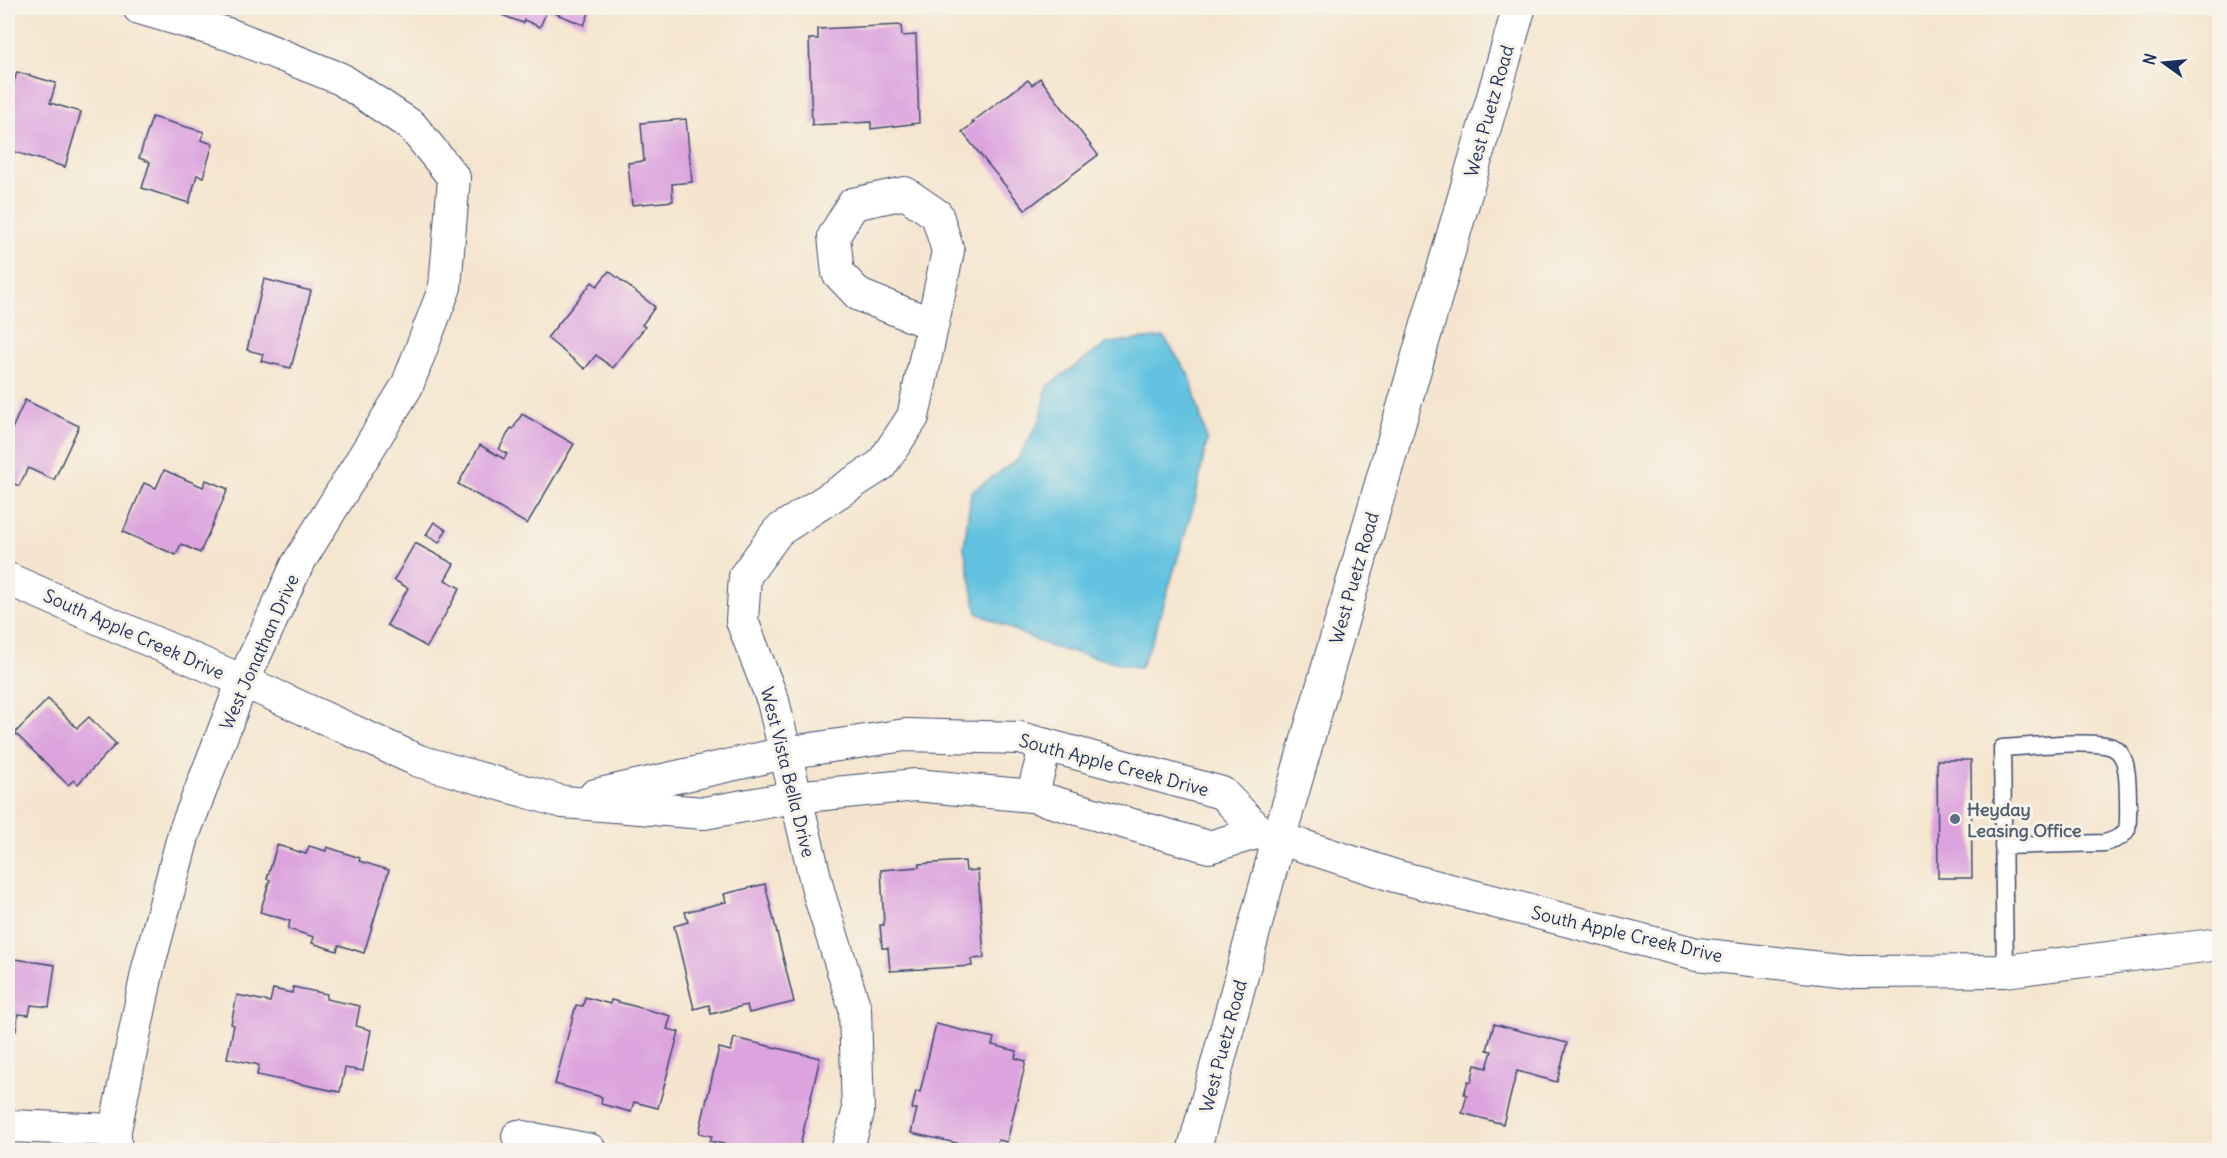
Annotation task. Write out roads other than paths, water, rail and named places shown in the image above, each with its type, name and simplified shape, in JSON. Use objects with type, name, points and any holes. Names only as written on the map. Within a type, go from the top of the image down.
[{"type":"street","name":"West Jonathan Drive","points":[[115,1140],[148,968],[184,833],[243,681],[297,565],[407,386],[445,287],[454,178],[412,126],[341,79],[231,35],[139,8]]},
{"type":"street","name":"West Puetz Road","points":[[1194,1150],[1270,835],[1519,8]]},
{"type":"street","name":"West Vista Bella Drive","points":[[847,1150],[858,1113],[855,1009],[819,894],[773,701],[742,621],[745,576],[778,531],[881,465],[913,417],[932,324]]},
{"type":"street","name":"South Apple Creek Drive","points":[[8,579],[243,681],[419,761],[563,802],[704,813],[795,797],[916,785],[1032,796],[1209,847],[1270,835]]},
{"type":"street","name":"South Apple Creek Drive","points":[[563,802],[785,753],[905,735],[1020,738],[1222,793],[1270,835],[1395,876],[1697,954],[1856,972],[2006,971],[2220,944]]},
{"type":"street","points":[[1032,796],[1046,745]]},
{"type":"street","points":[[8,1126],[115,1140]]},
{"type":"street","points":[[519,1136],[590,1150]]},
{"type":"lane","points":[[2003,846],[2105,843],[2119,838],[2127,828],[2128,816],[2127,770],[2122,755],[2113,747],[2096,744],[2002,748],[2003,846],[2006,971]]},
{"type":"water","points":[[1164,337],[1190,377],[1207,440],[1195,501],[1154,636],[1140,668],[1051,647],[977,613],[964,548],[971,492],[1017,460],[1041,418],[1047,386],[1108,343]]},
{"type":"place","name":"Heyday Leasing Office","points":[[1955,819]]}]
